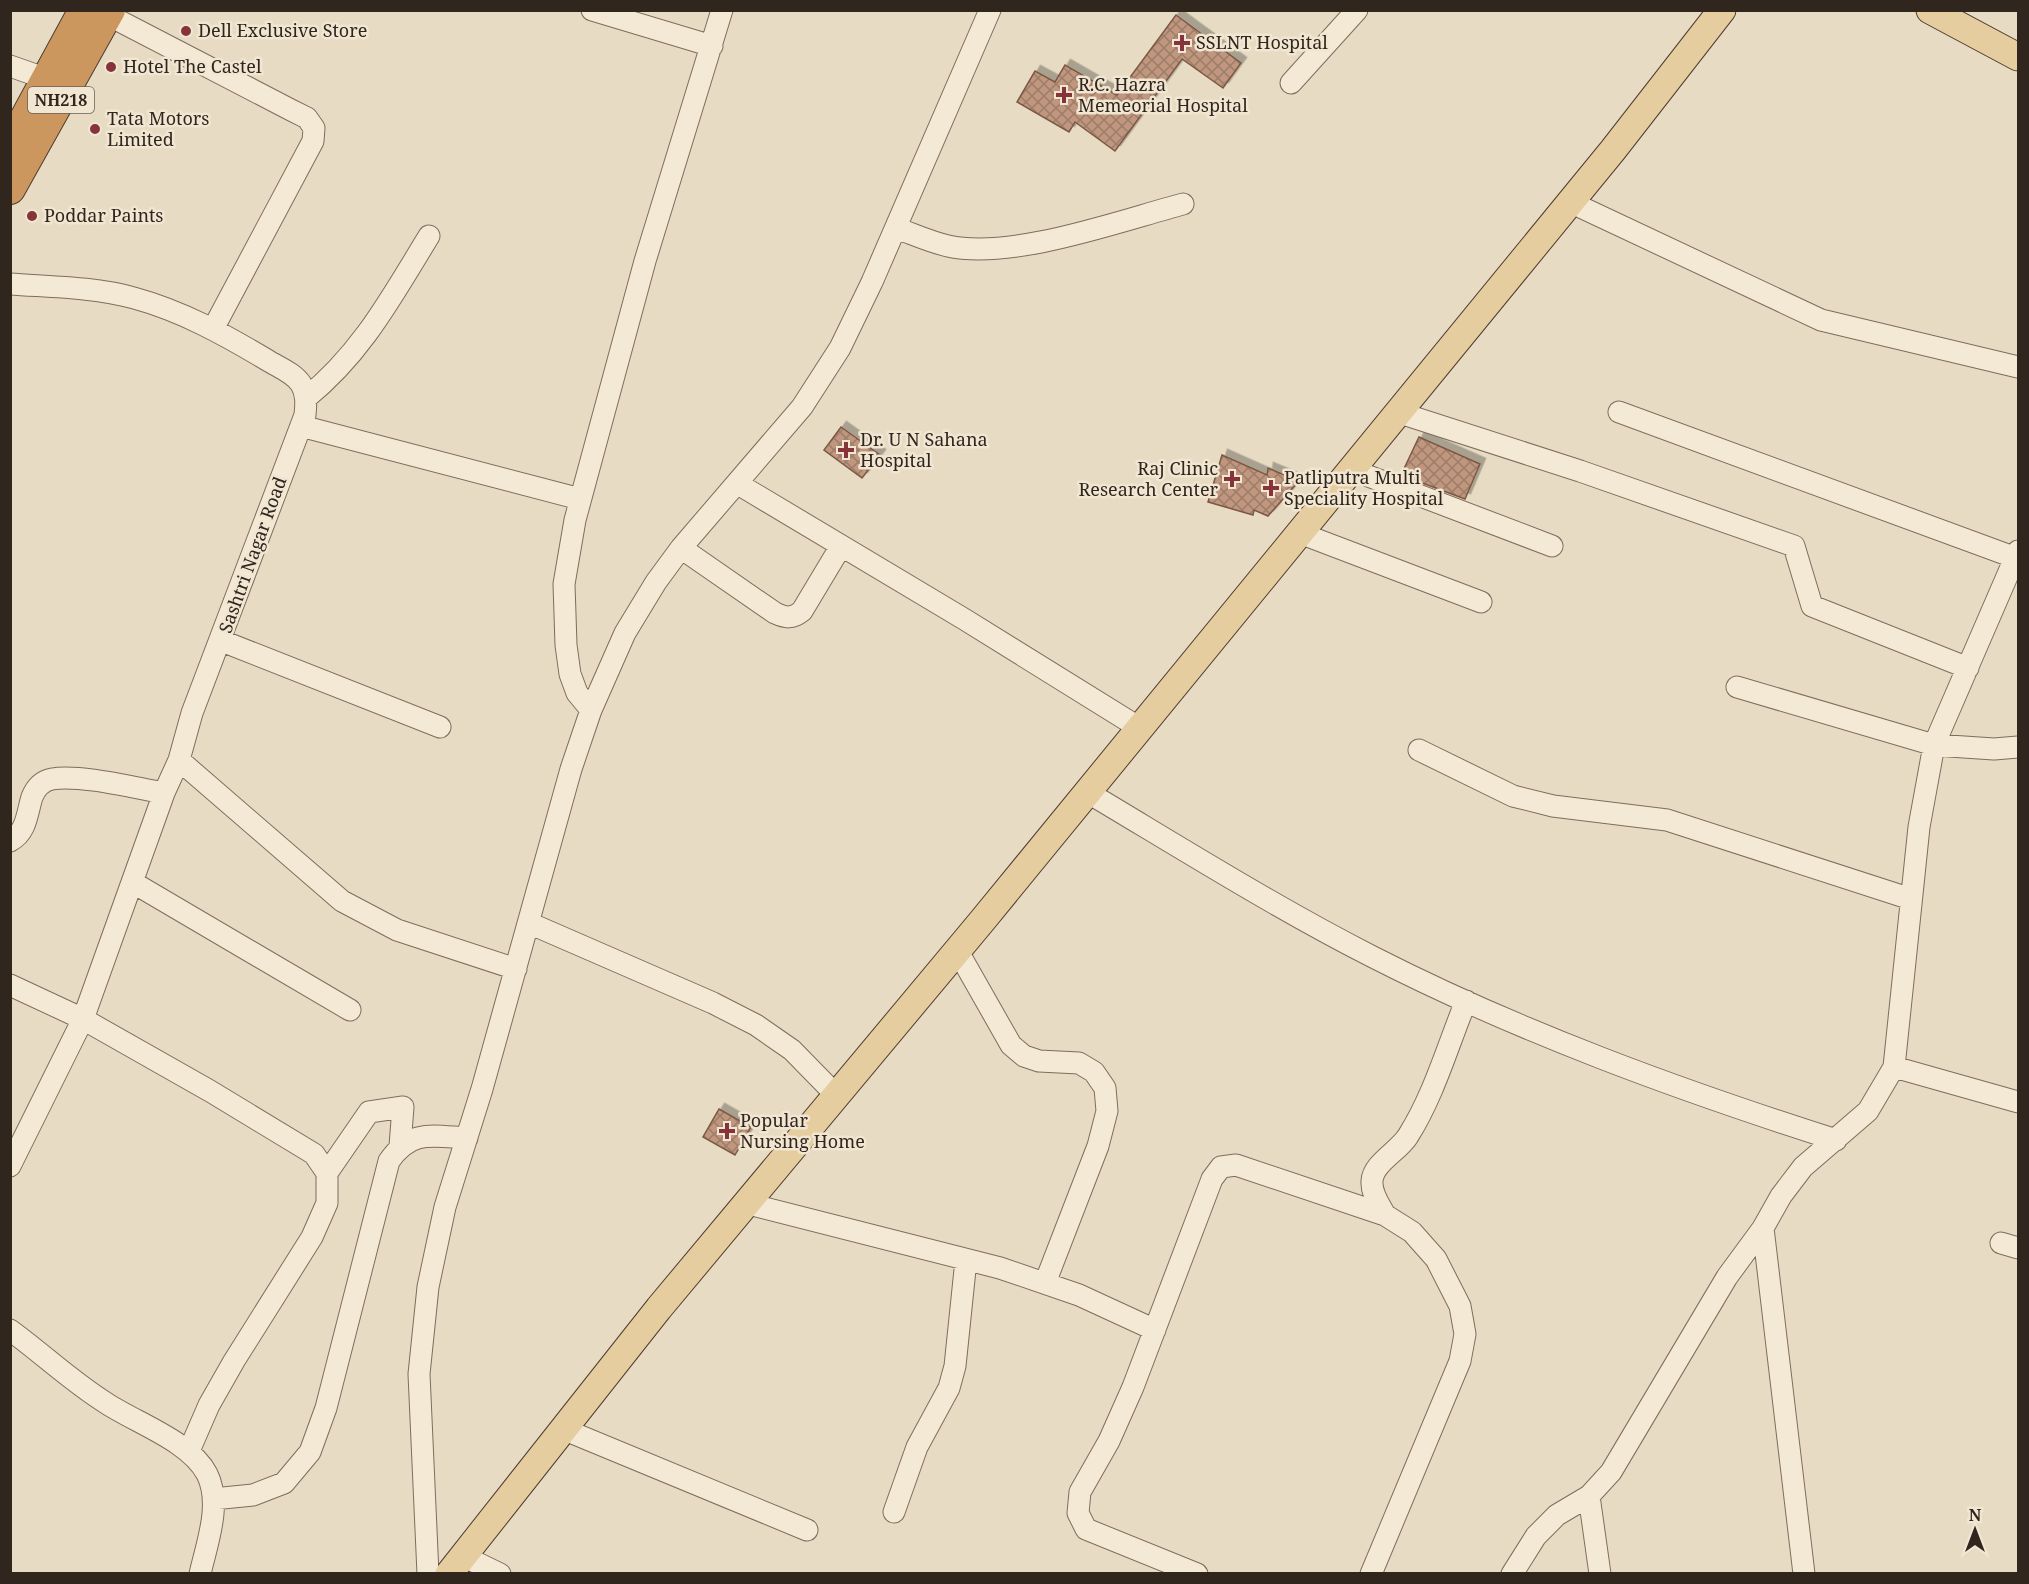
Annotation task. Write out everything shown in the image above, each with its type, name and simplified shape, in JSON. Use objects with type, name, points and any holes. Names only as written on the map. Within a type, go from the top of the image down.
[{"type":"highway","name":"NH218","points":[[10,146],[47,79],[101,12]]},
{"type":"highway","name":"NH218","points":[[10,189],[101,12]]},
{"type":"main road","points":[[456,1564],[745,1203],[957,951],[1138,727],[1570,202],[1722,10]]},
{"type":"main road","points":[[1930,10],[2019,57]]},
{"type":"street","points":[[592,10],[712,45]]},
{"type":"street","points":[[591,710],[577,693],[570,674],[566,645],[564,584],[580,499],[645,261],[723,10]]},
{"type":"street","points":[[428,1574],[419,1374],[428,1287],[445,1207],[516,969],[571,769],[591,710],[625,633],[656,582],[681,548],[802,407],[840,348],[896,228],[990,10]]},
{"type":"street","points":[[1291,83],[1357,10]]},
{"type":"street","points":[[101,12],[299,114],[314,128],[313,141],[213,329]]},
{"type":"street","points":[[10,66],[47,79]]},
{"type":"street","points":[[1570,202],[1821,320],[2019,367]]},
{"type":"street","points":[[896,228],[948,246],[990,250],[1037,242],[1183,204]]},
{"type":"street","points":[[10,284],[89,290],[134,298],[213,329],[288,373],[301,384],[306,398],[350,358],[376,323],[429,237]]},
{"type":"street","name":"Sashtri Nagar Road","points":[[10,1166],[83,1019],[164,793],[179,760],[192,713],[222,641],[305,415],[306,398]]},
{"type":"street","points":[[1398,412],[1580,471],[1794,546],[1812,606],[1968,668]]},
{"type":"street","points":[[1512,1574],[1536,1536],[1557,1515],[1589,1497],[1611,1472],[1727,1277],[1763,1228],[1781,1196],[1803,1167],[1868,1111],[1894,1067],[1919,827],[1934,745],[2017,554],[1619,412]]},
{"type":"street","points":[[301,426],[580,499]]},
{"type":"street","points":[[1350,469],[1552,546]]},
{"type":"street","points":[[738,484],[1138,727]]},
{"type":"street","points":[[1298,532],[1481,602]]},
{"type":"street","points":[[681,548],[775,613],[786,618],[795,617],[802,612],[841,546]]},
{"type":"street","points":[[222,641],[440,727]]},
{"type":"street","points":[[1737,687],[1934,745],[1994,749],[2019,747]]},
{"type":"street","points":[[1419,750],[1512,796],[1553,806],[1666,820],[1911,899]]},
{"type":"street","points":[[179,760],[342,902],[397,930],[516,969]]},
{"type":"street","points":[[10,841],[18,837],[24,826],[33,794],[40,783],[52,779],[72,779],[164,793]]},
{"type":"street","points":[[1087,792],[1251,890],[1373,957],[1466,1001],[1613,1061],[1755,1114],[1836,1140]]},
{"type":"street","points":[[132,882],[350,1010]]},
{"type":"street","points":[[529,923],[713,1003],[756,1025],[792,1050],[836,1095]]},
{"type":"street","points":[[957,951],[1011,1045],[1024,1056],[1039,1061],[1079,1063],[1094,1072],[1105,1089],[1107,1112],[1098,1146],[1045,1283]]},
{"type":"street","points":[[10,985],[83,1019],[210,1091],[314,1154],[327,1173],[327,1203],[312,1237],[229,1370],[209,1405],[189,1451]]},
{"type":"street","points":[[1385,1215],[1373,1193],[1372,1180],[1377,1167],[1407,1138],[1420,1116],[1466,1001]]},
{"type":"street","points":[[1894,1067],[2019,1102]]},
{"type":"street","points":[[327,1173],[369,1112],[403,1107],[400,1146]]},
{"type":"street","points":[[213,1499],[253,1495],[285,1483],[310,1452],[326,1408],[389,1161],[400,1146],[419,1135],[467,1138]]},
{"type":"street","points":[[1197,1574],[1086,1529],[1078,1513],[1080,1492],[1109,1441],[1155,1330],[1212,1179],[1221,1167],[1236,1165],[1385,1215],[1412,1232],[1436,1259],[1460,1306],[1465,1334],[1460,1361],[1371,1574]]},
{"type":"street","points":[[745,1203],[966,1260],[1045,1283],[1079,1295],[1155,1330]]},
{"type":"street","points":[[1763,1228],[1804,1574]]},
{"type":"street","points":[[894,1512],[917,1447],[949,1388],[955,1366],[966,1260]]},
{"type":"street","points":[[10,1330],[104,1402],[189,1451],[207,1474],[213,1499],[211,1527],[200,1574]]},
{"type":"street","points":[[563,1429],[807,1530]]},
{"type":"street","points":[[1589,1497],[1600,1574]]},
{"type":"street","points":[[456,1564],[500,1574]]},
{"type":"building","points":[[1176,15],[1241,63],[1223,88],[1182,59],[1115,151],[1075,122],[1069,132],[1017,102],[1035,71],[1055,82],[1065,65],[1117,95]]},
{"type":"building","points":[[841,427],[880,455],[862,478],[824,450]]},
{"type":"building","points":[[1419,437],[1480,464],[1465,499],[1401,475]]},
{"type":"building","points":[[1222,455],[1267,475],[1268,468],[1299,481],[1268,516],[1254,510],[1253,515],[1208,502]]},
{"type":"building","points":[[719,1109],[751,1127],[735,1155],[703,1137]]},
{"type":"place","name":"Dell Exclusive Store","points":[[186,31]]},
{"type":"place","name":"SSLNT Hospital","points":[[1182,43]]},
{"type":"place","name":"Hotel The Castel","points":[[111,67]]},
{"type":"place","name":"R.C. Hazra Memeorial Hospital","points":[[1064,95]]},
{"type":"place","name":"Tata Motors Limited","points":[[95,129]]},
{"type":"place","name":"Poddar Paints","points":[[32,216]]},
{"type":"place","name":"Dr. U N Sahana Hospital","points":[[846,450]]},
{"type":"place","name":"Raj Clinic Research Center","points":[[1232,479]]},
{"type":"place","name":"Patliputra Multi Speciality Hospital","points":[[1271,488]]},
{"type":"place","name":"Popular Nursing Home","points":[[727,1131]]}]
